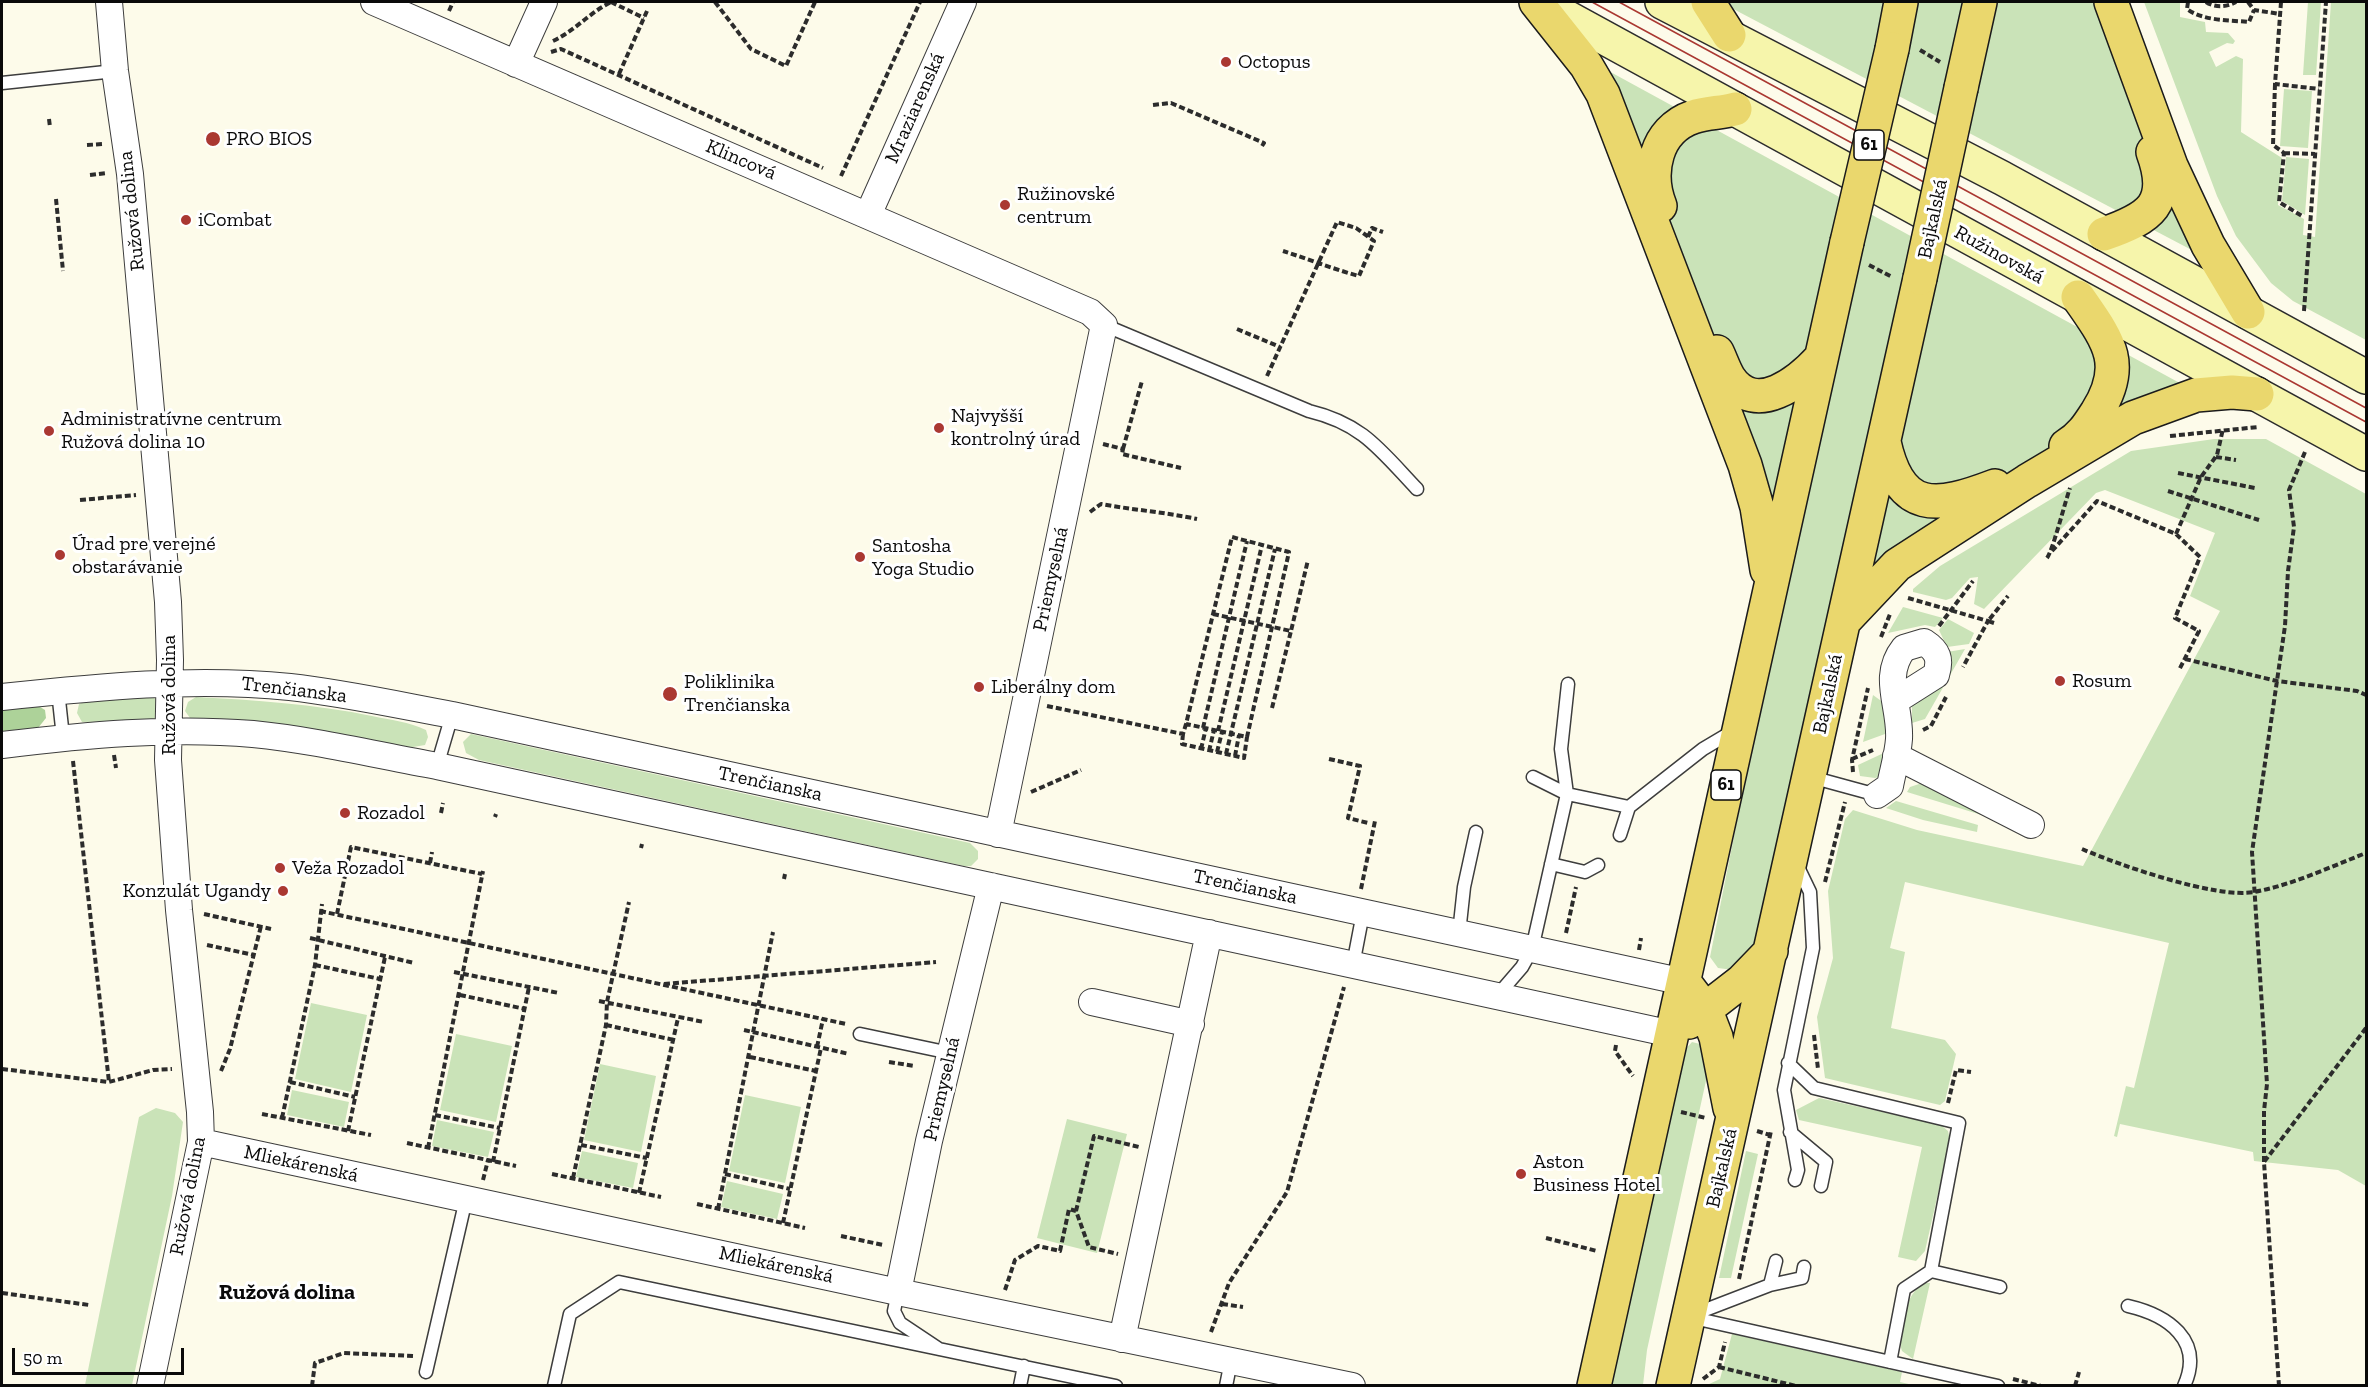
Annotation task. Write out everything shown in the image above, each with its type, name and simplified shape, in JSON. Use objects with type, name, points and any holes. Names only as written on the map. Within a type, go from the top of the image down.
[{"type":"main road","points":[[1538,2],[1586,65],[1603,94],[1745,465],[1757,507],[1770,588]]},
{"type":"main road","points":[[1708,2],[1729,35]]},
{"type":"main road","name":"61","points":[[1593,1386],[1901,2]]},
{"type":"main road","name":"Bajkalská","points":[[1672,1386],[1810,777],[1980,2]]},
{"type":"main road","points":[[2098,2],[2162,175],[2160,193],[2146,213],[2130,225],[2104,234]]},
{"type":"main road","points":[[2111,2],[2171,166],[2208,245],[2248,312]]},
{"type":"main road","points":[[1734,109],[1694,117],[1676,127],[1658,152],[1653,188],[1708,331],[1730,379],[1748,393],[1767,395],[1794,385],[1821,358]]},
{"type":"main road","points":[[1884,442],[1891,470],[1902,486],[1923,500],[1945,503],[1996,486],[2076,439],[2088,427],[2106,398],[2113,374],[2109,344],[2078,297]]},
{"type":"main road","points":[[1844,621],[1897,565],[2027,481],[2133,418],[2196,395],[2232,392],[2257,394]]},
{"type":"main road","points":[[1672,1034],[1706,1011],[1742,981],[1771,951]]},
{"type":"main road","points":[[1684,982],[1706,1011],[1722,1062],[1732,1124]]},
{"type":"street","name":"Ružová dolina","points":[[109,2],[115,71],[130,174],[168,602],[170,683],[168,760],[179,910],[196,1067],[201,1142],[150,1386]]},
{"type":"street","name":"Klincová","points":[[374,2],[1090,312],[1104,325]]},
{"type":"street","points":[[516,64],[544,2]]},
{"type":"street","name":"Mraziarenská","points":[[867,215],[963,2]]},
{"type":"street","name":"Ružinovská","points":[[1538,2],[2367,454]]},
{"type":"street","points":[[1662,2],[1729,35],[2104,234],[2367,377]]},
{"type":"street","name":"Priemyselná","points":[[998,834],[1104,325]]},
{"type":"street","name":"Trenčianska","points":[[2,697],[170,683],[291,687],[452,715],[998,834],[1362,901],[1459,933],[1684,982]]},
{"type":"street","points":[[1877,795],[1890,786],[1896,756],[1899,738],[1895,701]]},
{"type":"street","points":[[2,745],[68,748],[168,732],[255,735],[437,766],[1209,933],[1349,974],[1497,996],[1672,1034]]},
{"type":"street","points":[[1896,756],[2031,825]]},
{"type":"street","name":"Priemyselná","points":[[898,1292],[950,1053],[991,886]]},
{"type":"street","points":[[1122,1339],[1209,933]]},
{"type":"street","points":[[1092,1002],[1191,1024]]},
{"type":"street","name":"Mliekárenská","points":[[201,1142],[1203,1355],[1228,1373],[1352,1386]]},
{"type":"lane","points":[[2,82],[115,71]]},
{"type":"lane","points":[[1104,325],[1309,411],[1335,417],[1363,433],[1417,489]]},
{"type":"lane","points":[[1497,996],[1522,967],[1532,949],[1567,794],[1561,749],[1568,684]]},
{"type":"lane","points":[[58,691],[68,748]]},
{"type":"lane","points":[[437,766],[452,715]]},
{"type":"lane","points":[[1620,835],[1629,807],[1703,749],[1738,728]]},
{"type":"lane","points":[[1533,777],[1567,794],[1629,807]]},
{"type":"lane","points":[[1810,777],[1877,795]]},
{"type":"lane","points":[[1459,933],[1464,887],[1476,832]]},
{"type":"lane","points":[[1792,854],[1810,892],[1813,948],[1784,1090],[1798,1170],[1796,1180]]},
{"type":"lane","points":[[1551,864],[1585,872],[1598,865]]},
{"type":"lane","points":[[1349,974],[1362,901]]},
{"type":"lane","points":[[856,1030],[950,1053]]},
{"type":"lane","points":[[1788,1063],[1814,1089],[1959,1123],[1930,1270],[1904,1289],[1890,1362]]},
{"type":"lane","points":[[1790,1132],[1826,1162],[1821,1186]]},
{"type":"lane","points":[[426,1372],[466,1199]]},
{"type":"lane","points":[[1770,1285],[1776,1261]]},
{"type":"lane","points":[[1688,1316],[1734,1301],[1770,1285],[1802,1278],[1804,1267]]},
{"type":"lane","points":[[1930,1270],[2000,1287]]},
{"type":"lane","points":[[554,1386],[570,1314],[619,1282],[1116,1386]]},
{"type":"lane","points":[[898,1292],[894,1311],[900,1323],[939,1348]]},
{"type":"lane","points":[[2128,1306],[2154,1312],[2179,1330],[2190,1357],[2184,1386]]},
{"type":"lane","points":[[1688,1316],[1998,1386]]},
{"type":"lane","points":[[1020,1386],[1024,1366]]},
{"type":"path","points":[[644,18],[611,2],[590,13],[584,22],[552,41],[542,55],[561,49],[849,180]]},
{"type":"path","points":[[715,2],[751,49],[786,66],[814,2]]},
{"type":"path","points":[[842,176],[920,2]]},
{"type":"path","points":[[2188,2],[2187,9],[2196,16],[2249,22],[2254,10]]},
{"type":"path","points":[[2206,2],[2211,5],[2228,6],[2236,2]]},
{"type":"path","points":[[2248,2],[2254,10],[2280,14]]},
{"type":"path","points":[[2282,2],[2275,84],[2273,145],[2284,153],[2315,154]]},
{"type":"path","points":[[2303,315],[2326,2]]},
{"type":"path","points":[[619,74],[647,11]]},
{"type":"path","points":[[1893,42],[1962,82]]},
{"type":"path","points":[[2275,84],[2319,89]]},
{"type":"path","points":[[1153,105],[1171,103],[1264,143],[1262,146]]},
{"type":"path","points":[[49,119],[50,127]]},
{"type":"path","points":[[87,145],[106,144]]},
{"type":"path","points":[[2284,153],[2279,202],[2302,216]]},
{"type":"path","points":[[90,175],[108,173]]},
{"type":"path","points":[[56,199],[63,271]]},
{"type":"path","points":[[1267,377],[1319,262],[1336,222],[1356,228],[1374,242],[1359,276],[1319,262],[1283,251]]},
{"type":"path","points":[[1368,237],[1372,228],[1383,232]]},
{"type":"path","points":[[1846,247],[1918,284]]},
{"type":"path","points":[[1237,329],[1280,347]]},
{"type":"path","points":[[1142,381],[1122,454],[1181,468]]},
{"type":"path","points":[[2176,534],[2201,477],[2216,457],[2223,429],[2260,427]]},
{"type":"path","points":[[1099,443],[1123,449]]},
{"type":"path","points":[[2279,1386],[2264,1162],[2264,1112],[2267,1084],[2252,852],[2277,681],[2294,527],[2289,490],[2306,450],[2297,446]]},
{"type":"path","points":[[2216,457],[2236,460]]},
{"type":"path","points":[[2178,473],[2255,488]]},
{"type":"path","points":[[2052,551],[2054,537],[2071,485]]},
{"type":"path","points":[[2168,491],[2259,520]]},
{"type":"path","points":[[80,500],[140,495]]},
{"type":"path","points":[[2047,558],[2097,501],[2176,534],[2200,557],[2175,618],[2199,631],[2180,670]]},
{"type":"path","points":[[1084,516],[1101,504],[1139,511],[1150,509],[1197,519]]},
{"type":"path","points":[[1230,537],[1247,541],[1289,552],[1244,758],[1182,744],[1230,537]]},
{"type":"path","points":[[1201,749],[1228,618],[1247,541]]},
{"type":"path","points":[[1217,752],[1218,731],[1262,545]]},
{"type":"path","points":[[1226,754],[1275,549]]},
{"type":"path","points":[[1272,708],[1308,560]]},
{"type":"path","points":[[1952,610],[1973,581]]},
{"type":"path","points":[[1994,623],[1988,621],[2008,596]]},
{"type":"path","points":[[1880,639],[1892,610]]},
{"type":"path","points":[[1213,614],[1291,631]]},
{"type":"path","points":[[2185,659],[2277,681],[2357,691],[2367,695]]},
{"type":"path","points":[[1828,863],[1853,773],[1852,760],[1869,681]]},
{"type":"path","points":[[1044,705],[1183,734]]},
{"type":"path","points":[[1186,724],[1247,737]]},
{"type":"path","points":[[1209,751],[1218,731]]},
{"type":"path","points":[[1235,756],[1239,735]]},
{"type":"path","points":[[68,748],[109,1082]]},
{"type":"path","points":[[114,755],[116,768]]},
{"type":"path","points":[[1329,759],[1360,766],[1348,818],[1368,823]]},
{"type":"path","points":[[1024,795],[1081,770]]},
{"type":"path","points":[[441,813],[443,803]]},
{"type":"path","points":[[1362,901],[1375,821]]},
{"type":"path","points":[[338,914],[351,847],[482,872],[467,942],[464,974],[428,1148]]},
{"type":"path","points":[[2082,849],[2117,864],[2231,894],[2254,892],[2367,853]]},
{"type":"path","points":[[430,863],[432,852]]},
{"type":"path","points":[[1565,936],[1578,877],[1585,872]]},
{"type":"path","points":[[573,1178],[606,1025],[607,1002],[629,902]]},
{"type":"path","points":[[282,1118],[315,965],[322,904]]},
{"type":"path","points":[[179,910],[271,929]]},
{"type":"path","points":[[321,911],[823,1019],[856,1030]]},
{"type":"path","points":[[219,1077],[230,1049],[261,926]]},
{"type":"path","points":[[718,1209],[773,932]]},
{"type":"path","points":[[310,938],[414,963]]},
{"type":"path","points":[[203,944],[254,955]]},
{"type":"path","points":[[348,1131],[385,957]]},
{"type":"path","points":[[657,984],[936,962]]},
{"type":"path","points":[[315,965],[380,979]]},
{"type":"path","points":[[454,972],[559,993]]},
{"type":"path","points":[[1203,1355],[1229,1283],[1287,1192],[1311,1113],[1332,1023],[1349,974]]},
{"type":"path","points":[[493,1162],[529,987]]},
{"type":"path","points":[[459,995],[525,1009]]},
{"type":"path","points":[[599,1001],[704,1022]]},
{"type":"path","points":[[639,1193],[678,1017]]},
{"type":"path","points":[[783,1223],[816,1071],[823,1019]]},
{"type":"path","points":[[606,1025],[674,1040]]},
{"type":"path","points":[[2264,1162],[2367,1028]]},
{"type":"path","points":[[744,1030],[847,1054],[848,1044]]},
{"type":"path","points":[[750,1057],[816,1071]]},
{"type":"path","points":[[2,1070],[109,1082],[153,1070],[196,1067]]},
{"type":"path","points":[[290,1082],[355,1097]]},
{"type":"path","points":[[1655,1106],[1770,1135],[1734,1301]]},
{"type":"path","points":[[262,1114],[371,1136]]},
{"type":"path","points":[[435,1115],[500,1128]]},
{"type":"path","points":[[1139,1259],[1089,1247],[1076,1211],[1094,1136],[1163,1152]]},
{"type":"path","points":[[407,1143],[516,1166]]},
{"type":"path","points":[[580,1145],[647,1158]]},
{"type":"path","points":[[552,1174],[661,1197]]},
{"type":"path","points":[[725,1174],[790,1189]]},
{"type":"path","points":[[697,1204],[805,1228]]},
{"type":"path","points":[[1005,1291],[1016,1260],[1038,1246],[1060,1251],[1069,1209],[1076,1211]]},
{"type":"path","points":[[1546,1238],[1597,1251]]},
{"type":"path","points":[[2,1293],[89,1305]]},
{"type":"path","points":[[1222,1304],[1243,1307]]},
{"type":"path","points":[[1719,1368],[1728,1326]]},
{"type":"path","points":[[312,1386],[315,1363],[344,1353],[429,1357]]},
{"type":"path","points":[[1702,1386],[1703,1378],[1719,1368],[1796,1386]]},
{"type":"path","points":[[2075,1386],[2079,1372]]},
{"type":"green space","points":[[1720,2],[2107,2],[2205,257]]},
{"type":"green space","points":[[2144,2],[2180,2],[2180,17],[2205,22],[2206,32],[2228,33],[2235,41],[2233,44],[2227,43],[2209,52],[2216,67],[2236,56],[2243,59],[2241,132],[2282,158],[2278,205],[2304,219],[2303,235],[2315,237],[2331,2],[2366,2],[2366,340],[2293,301],[2271,283],[2236,236],[2217,196]]},
{"type":"green space","points":[[2308,2],[2321,2],[2316,75],[2303,75]]},
{"type":"green space","points":[[1594,63],[2187,387],[1835,599],[1758,943],[1733,970],[1718,968],[1710,957],[1788,565]]},
{"type":"green space","points":[[2284,89],[2312,91],[2308,148],[2280,146]]},
{"type":"green space","points":[[2286,157],[2309,159],[2305,215],[2282,201]]},
{"type":"green space","points":[[2214,439],[2266,439],[2366,494],[2366,1186],[2338,1170],[2254,1161],[2253,1152],[2120,1124],[2117,1137],[2114,1136],[2126,1086],[2134,1088],[2169,943],[1905,882],[1890,948],[1905,952],[1891,1028],[1945,1040],[1956,1054],[1945,1101],[1940,1105],[1825,1078],[1817,1017],[1833,958],[1828,891],[1845,819],[1853,810],[1917,830],[2083,866],[2220,611],[2190,596],[2215,533],[2105,490],[2096,493],[1984,609],[1974,604],[1978,577],[1970,578],[1952,598],[1946,600],[1913,592],[1913,589],[1940,566],[2131,451]]},
{"type":"green space","points":[[1903,607],[1943,618],[1935,627],[1925,625],[1888,633]]},
{"type":"green space","points":[[1948,619],[1974,633],[1969,644],[1947,647],[1939,630]]},
{"type":"green space","points":[[1965,649],[1925,719],[1912,723],[1912,702],[1947,652]]},
{"type":"green space","points":[[1873,695],[1884,703],[1887,730],[1885,734],[1863,742]]},
{"type":"green space","points":[[152,697],[161,702],[157,717],[149,721],[82,722],[77,713],[79,704],[89,700]]},
{"type":"green space","points":[[196,697],[328,708],[413,725],[426,730],[428,737],[425,745],[407,748],[197,721],[190,718],[185,711],[188,702]]},
{"type":"green space","points":[[35,704],[45,710],[46,718],[38,728],[2,731],[2,708]]},
{"type":"green space","points":[[471,734],[970,843],[978,851],[978,859],[971,866],[964,866],[479,760],[466,753],[463,742]]},
{"type":"green space","points":[[1888,751],[1884,776],[1875,778],[1860,776],[1858,765]]},
{"type":"green space","points":[[1925,782],[1988,817],[1907,792],[1910,787]]},
{"type":"green space","points":[[1896,801],[1978,825],[1977,832],[1923,820],[1886,808]]},
{"type":"green space","points":[[311,1003],[367,1015],[351,1092],[295,1079]]},
{"type":"green space","points":[[456,1034],[512,1046],[496,1122],[440,1110]]},
{"type":"green space","points":[[1692,1042],[1700,1044],[1709,1067],[1647,1350],[1643,1385],[1608,1386],[1681,1054]]},
{"type":"green space","points":[[600,1064],[656,1076],[641,1152],[584,1140]]},
{"type":"green space","points":[[292,1090],[349,1102],[344,1127],[287,1115]]},
{"type":"green space","points":[[745,1095],[801,1107],[785,1183],[729,1171]]},
{"type":"green space","points":[[1819,1098],[1941,1125],[1948,1131],[1950,1140],[1925,1251],[1916,1261],[1898,1257],[1922,1147],[1799,1120],[1796,1110]]},
{"type":"green space","points":[[156,1108],[175,1113],[183,1122],[172,1196],[132,1385],[85,1385],[139,1117]]},
{"type":"green space","points":[[1067,1119],[1127,1134],[1097,1253],[1037,1238]]},
{"type":"green space","points":[[437,1120],[494,1132],[488,1157],[432,1146]]},
{"type":"green space","points":[[582,1151],[638,1163],[633,1188],[576,1177]]},
{"type":"green space","points":[[1746,1151],[1758,1154],[1731,1278],[1719,1278]]},
{"type":"green space","points":[[727,1181],[783,1194],[777,1219],[721,1207]]},
{"type":"green space","points":[[1930,1283],[1913,1359],[1902,1351],[1900,1334],[1908,1303],[1918,1287]]},
{"type":"green space","points":[[1732,1334],[1902,1372],[1900,1382],[1913,1385],[1707,1385],[1720,1379]]},
{"type":"tram line","points":[[1592,2],[2366,422]]},
{"type":"tram line","points":[[1619,2],[2366,408]]},
{"type":"place","name":"Octopus","points":[[1226,62]]},
{"type":"place","name":"PRO BIOS","points":[[213,139]]},
{"type":"place","name":"Ružinovské centrum","points":[[1005,205]]},
{"type":"place","name":"iCombat","points":[[186,220]]},
{"type":"place","name":"Najvyšší kontrolný úrad","points":[[939,428]]},
{"type":"place","name":"Administratívne centrum Ružová dolina 10","points":[[49,431]]},
{"type":"place","name":"Úrad pre verejné obstarávanie","points":[[60,555]]},
{"type":"place","name":"Santosha Yoga Studio","points":[[860,557]]},
{"type":"place","name":"Rosum","points":[[2060,681]]},
{"type":"place","name":"Liberálny dom","points":[[979,687]]},
{"type":"place","name":"Poliklinika Trenčianska","points":[[670,694]]},
{"type":"place","name":"Rozadol","points":[[345,813]]},
{"type":"place","name":"Veža Rozadol","points":[[280,868]]},
{"type":"place","name":"Konzulát Ugandy","points":[[283,891]]},
{"type":"place","name":"Aston Business Hotel","points":[[1521,1174]]},
{"type":"district","name":"Ružová dolina","points":[[287,1293]]}]
